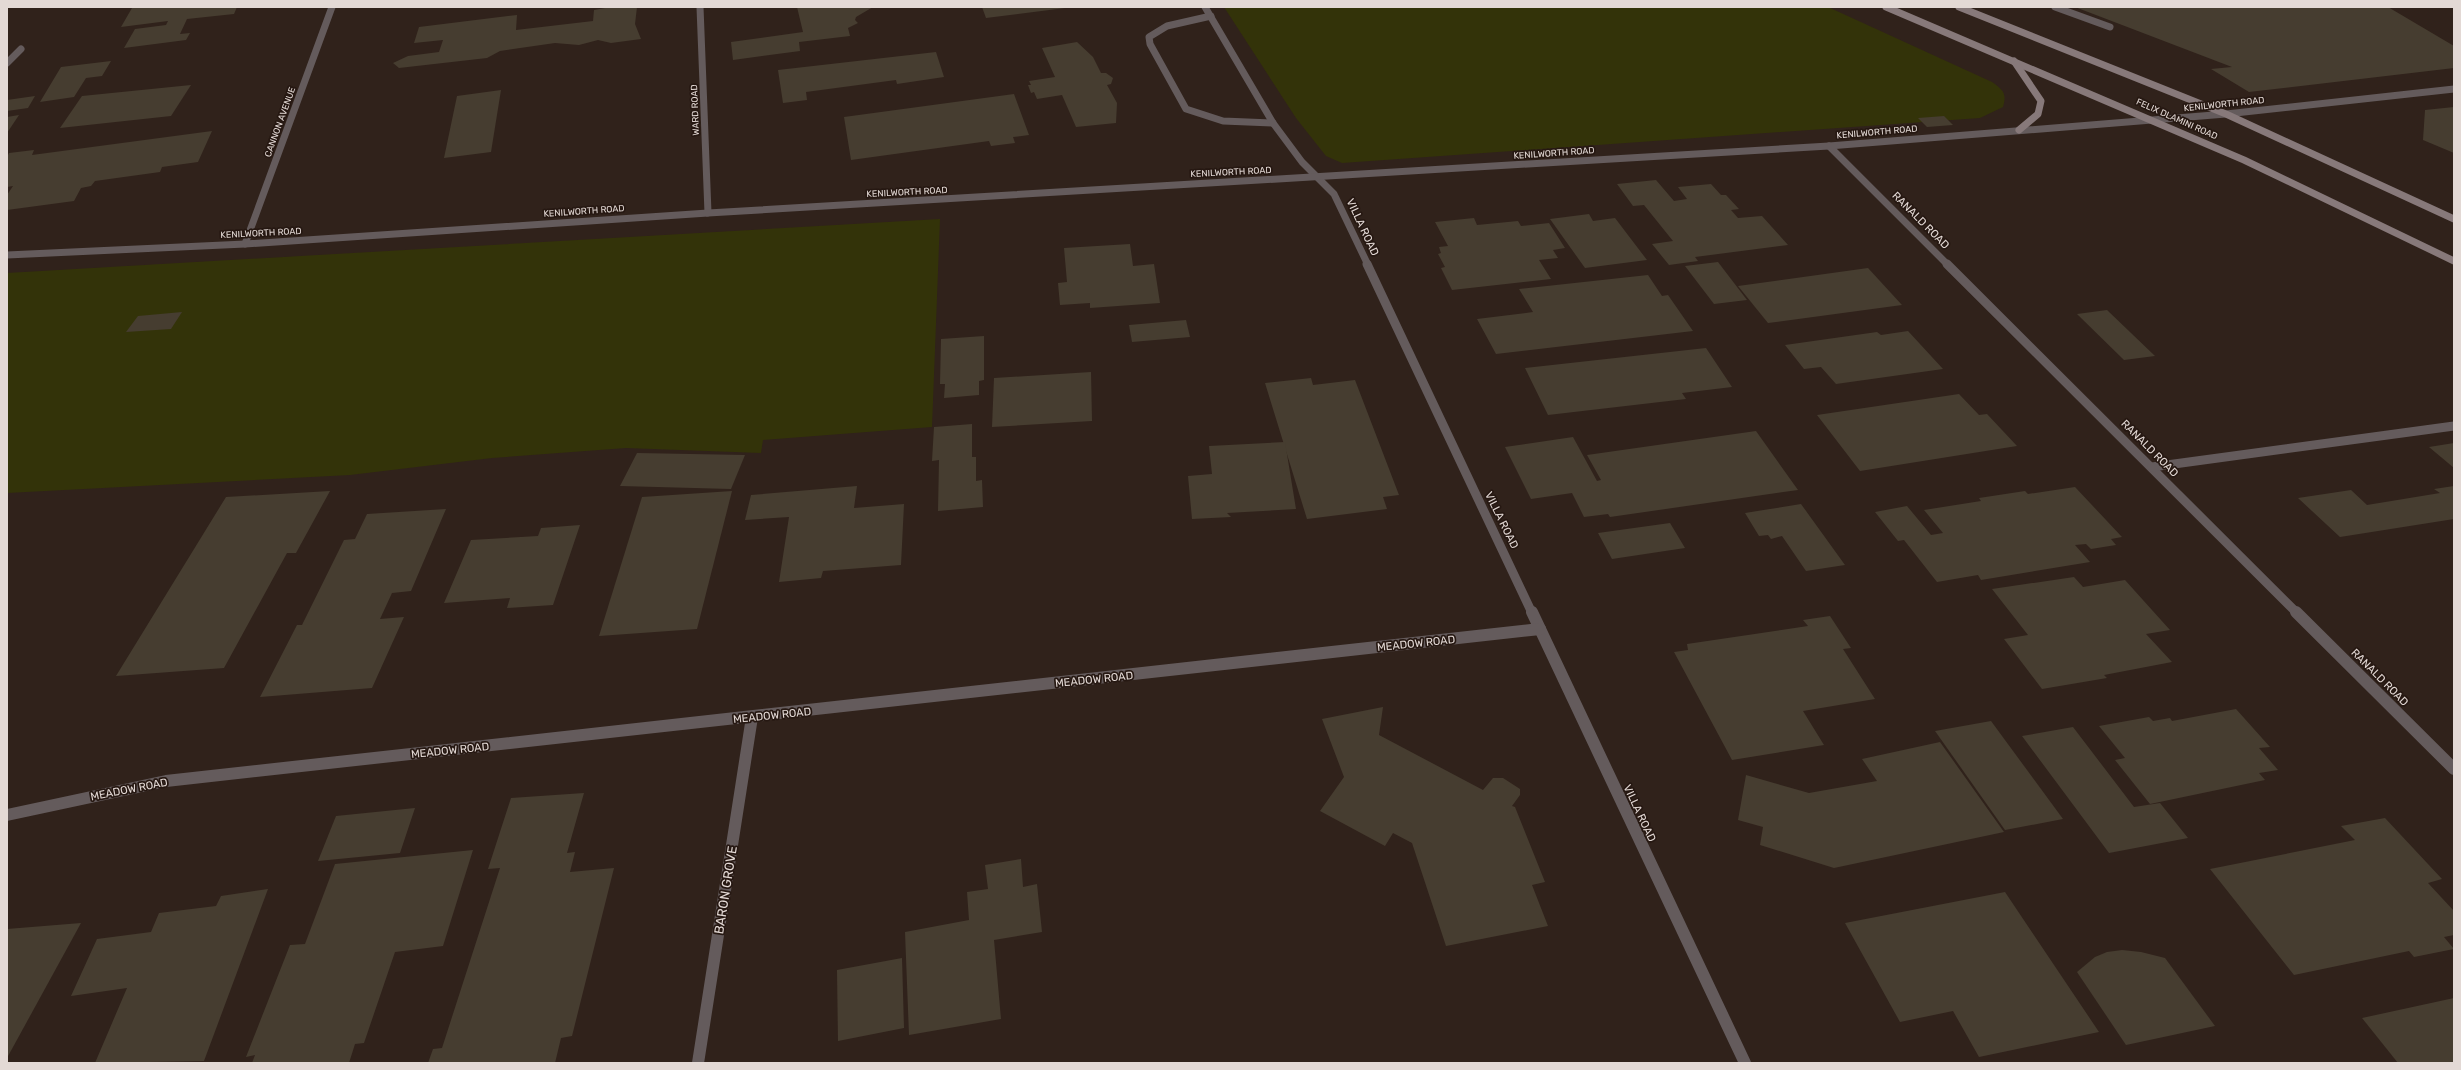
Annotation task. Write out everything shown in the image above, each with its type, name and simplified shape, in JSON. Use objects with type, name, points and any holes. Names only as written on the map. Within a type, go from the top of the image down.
[{"type":"main road","name":"FELIX DLAMINI ROAD","points":[[1886,7],[2155,120],[2374,219],[2454,261]]},
{"type":"main road","name":"FELIX DLAMINI ROAD","points":[[1960,7],[2226,114],[2454,219]]},
{"type":"main road","points":[[2013,60],[2034,88],[2041,101],[2038,114],[2019,130]]},
{"type":"street","name":"CANNON AVENUE","points":[[245,244],[332,7]]},
{"type":"street","name":"WARD ROAD","points":[[700,7],[708,213]]},
{"type":"street","name":"VILLA ROAD","points":[[1206,7],[1273,123],[1302,162],[1334,194],[1745,1063]]},
{"type":"street","points":[[2055,7],[2110,27]]},
{"type":"street","points":[[1211,16],[1167,26],[1149,37],[1150,44],[1186,109],[1223,121],[1273,123]]},
{"type":"street","points":[[7,63],[21,49]]},
{"type":"street","name":"KENILWORTH ROAD","points":[[7,255],[245,244],[708,213],[1830,146],[2226,114],[2454,89]]},
{"type":"street","name":"RANALD ROAD","points":[[1830,146],[2454,769]]},
{"type":"street","points":[[2152,467],[2454,426]]},
{"type":"street","name":"MEADOW ROAD","points":[[7,815],[29,809],[166,781],[1540,629]]},
{"type":"street","name":"BARON GROVE","points":[[698,1063],[752,717]]},
{"type":"shaded area","points":[[1224,7],[1828,7],[1992,82],[1999,87],[2005,98],[2003,107],[1980,118],[1342,163],[1326,156],[1296,118]]},
{"type":"shaded area","points":[[940,219],[932,427],[763,440],[761,453],[626,448],[492,458],[350,475],[7,493],[7,273]]},
{"type":"building","points":[[237,7],[234,14],[187,19],[180,34],[190,33],[186,40],[124,48],[135,29],[166,25],[168,21],[121,27],[132,8]]},
{"type":"building","points":[[611,7],[637,7],[635,24],[641,39],[611,43],[598,40],[579,45],[555,43],[500,51],[487,58],[399,68],[393,63],[408,56],[439,52],[443,40],[414,43],[419,27],[517,15],[516,30],[593,21],[594,10]]},
{"type":"building","points":[[797,7],[873,7],[856,17],[855,20],[858,23],[848,28],[850,36],[799,42],[800,51],[733,60],[731,42],[803,32]]},
{"type":"building","points":[[982,7],[1065,7],[1065,8],[986,18]]},
{"type":"building","points":[[2075,7],[2388,7],[2454,46],[2454,68],[2249,92],[2211,69],[2232,67]]},
{"type":"building","points":[[1077,42],[1093,57],[1101,73],[1106,73],[1113,78],[1111,84],[1107,85],[1117,103],[1116,123],[1076,127],[1062,95],[1037,99],[1034,92],[1031,93],[1028,85],[1031,85],[1029,81],[1055,77],[1042,48]]},
{"type":"building","points":[[936,52],[944,77],[897,84],[896,80],[806,92],[807,100],[783,103],[778,70]]},
{"type":"building","points":[[111,61],[102,76],[86,78],[74,97],[40,102],[61,67]]},
{"type":"building","points":[[191,85],[171,116],[60,128],[82,96]]},
{"type":"building","points":[[501,90],[491,152],[444,158],[457,96]]},
{"type":"building","points":[[1014,94],[1029,135],[1013,137],[1015,143],[991,146],[989,141],[851,160],[844,117]]},
{"type":"building","points":[[35,96],[28,108],[7,111],[7,100]]},
{"type":"building","points":[[2454,107],[2454,153],[2423,140],[2425,110]]},
{"type":"building","points":[[19,115],[7,133],[7,117]]},
{"type":"building","points":[[1944,116],[1953,125],[1927,127],[1918,118]]},
{"type":"building","points":[[212,131],[198,162],[162,167],[160,172],[95,181],[91,186],[81,188],[74,201],[7,210],[7,195],[13,186],[7,187],[7,157],[9,153],[34,150],[32,155]]},
{"type":"building","points":[[1656,180],[1674,201],[1687,199],[1678,187],[1711,184],[1721,195],[1726,195],[1739,209],[1731,210],[1738,218],[1762,216],[1788,245],[1695,257],[1698,261],[1669,265],[1652,244],[1673,241],[1644,205],[1633,206],[1617,184]]},
{"type":"building","points":[[1589,214],[1593,221],[1615,218],[1647,260],[1585,268],[1550,219]]},
{"type":"building","points":[[1474,218],[1477,225],[1518,221],[1521,226],[1549,223],[1565,248],[1553,250],[1558,258],[1539,260],[1551,279],[1452,290],[1441,268],[1445,267],[1438,254],[1441,253],[1439,247],[1448,246],[1435,222]]},
{"type":"building","points":[[1130,244],[1133,266],[1154,264],[1160,303],[1090,308],[1090,303],[1060,305],[1058,283],[1067,282],[1064,248]]},
{"type":"building","points":[[1718,262],[1747,300],[1714,304],[1685,266]]},
{"type":"building","points":[[1868,268],[1902,305],[1768,323],[1738,286]]},
{"type":"building","points":[[1648,275],[1662,296],[1668,295],[1693,331],[1496,354],[1477,319],[1533,312],[1519,289]]},
{"type":"building","points":[[2107,310],[2155,356],[2124,360],[2077,314]]},
{"type":"building","points":[[182,312],[171,329],[126,332],[138,316]]},
{"type":"building","points":[[1186,320],[1190,337],[1132,342],[1129,325]]},
{"type":"building","points":[[1908,331],[1943,369],[1836,384],[1821,367],[1804,369],[1785,345],[1877,332],[1881,335]]},
{"type":"building","points":[[984,336],[984,380],[979,381],[979,395],[944,398],[945,384],[940,384],[941,339]]},
{"type":"building","points":[[1706,348],[1732,387],[1682,393],[1686,399],[1548,415],[1525,368]]},
{"type":"building","points":[[1091,372],[1092,421],[992,427],[994,378]]},
{"type":"building","points":[[1311,378],[1313,385],[1355,380],[1399,495],[1383,497],[1387,509],[1307,519],[1265,383]]},
{"type":"building","points":[[1959,394],[1979,415],[1987,414],[2017,446],[1860,471],[1817,415]]},
{"type":"building","points":[[972,424],[972,457],[976,457],[976,481],[982,480],[983,507],[938,511],[939,460],[932,461],[934,427]]},
{"type":"building","points":[[1756,431],[1798,490],[1610,517],[1608,514],[1584,517],[1572,493],[1531,499],[1505,447],[1573,437],[1597,481],[1601,480],[1587,455]]},
{"type":"building","points":[[1285,442],[1296,509],[1227,513],[1231,517],[1192,519],[1188,476],[1212,474],[1209,446]]},
{"type":"building","points":[[2454,443],[2454,468],[2429,447]]},
{"type":"building","points":[[637,453],[745,455],[731,489],[620,486]]},
{"type":"building","points":[[857,486],[854,508],[904,504],[901,565],[823,571],[821,578],[779,582],[789,517],[745,520],[751,495]]},
{"type":"building","points":[[2454,486],[2454,519],[2340,537],[2298,498],[2351,490],[2367,505],[2440,493],[2434,489]]},
{"type":"building","points":[[2075,487],[2122,537],[2111,539],[2116,545],[2091,549],[2086,544],[2075,545],[2090,562],[1981,580],[1978,575],[1937,582],[1904,540],[1898,541],[1875,512],[1907,506],[1931,535],[1943,533],[1924,510],[1981,501],[1979,498],[2025,491],[2028,494]]},
{"type":"building","points":[[330,491],[296,553],[287,553],[224,668],[116,676],[226,497]]},
{"type":"building","points":[[732,491],[697,629],[599,636],[642,497]]},
{"type":"building","points":[[1801,504],[1845,565],[1806,571],[1782,536],[1771,539],[1768,535],[1759,536],[1745,513]]},
{"type":"building","points":[[446,509],[411,591],[392,593],[380,619],[404,617],[372,688],[260,697],[297,625],[302,625],[344,540],[355,539],[367,514]]},
{"type":"building","points":[[1670,523],[1685,548],[1612,559],[1598,533]]},
{"type":"building","points":[[580,525],[553,605],[507,608],[510,598],[444,603],[471,540],[538,536],[541,528]]},
{"type":"building","points":[[2074,577],[2083,587],[2125,580],[2170,630],[2146,634],[2172,662],[2104,675],[2107,678],[2042,689],[2004,639],[2028,635],[1992,589]]},
{"type":"building","points":[[1830,616],[1851,648],[1843,649],[1875,699],[1803,711],[1824,745],[1732,760],[1674,652],[1688,650],[1687,644],[1808,626],[1803,620]]},
{"type":"building","points":[[1383,707],[1379,735],[1483,790],[1493,778],[1503,778],[1520,789],[1520,795],[1512,806],[1515,807],[1545,882],[1532,885],[1548,926],[1446,946],[1412,843],[1393,833],[1385,846],[1320,811],[1344,777],[1322,719]]},
{"type":"building","points":[[2236,709],[2270,747],[2259,748],[2278,770],[2259,773],[2265,780],[2150,804],[2115,760],[2125,758],[2099,726],[2149,717],[2153,721],[2170,718],[2172,721]]},
{"type":"building","points":[[1991,721],[2063,819],[2005,830],[1935,731]]},
{"type":"building","points":[[2073,727],[2134,807],[2160,803],[2188,838],[2109,853],[2022,736]]},
{"type":"building","points":[[1940,742],[2004,832],[1834,868],[1760,845],[1763,827],[1738,820],[1746,775],[1809,793],[1877,781],[1862,759]]},
{"type":"building","points":[[584,793],[567,853],[575,852],[570,872],[614,868],[572,1036],[561,1038],[555,1063],[428,1063],[433,1049],[442,1048],[500,868],[488,869],[511,798]]},
{"type":"building","points":[[415,808],[400,853],[318,861],[336,816]]},
{"type":"building","points":[[2385,818],[2442,879],[2428,883],[2454,911],[2454,935],[2444,937],[2454,949],[2414,957],[2409,951],[2294,975],[2210,869],[2355,840],[2341,826]]},
{"type":"building","points":[[473,850],[443,946],[395,952],[364,1043],[355,1044],[349,1063],[252,1063],[255,1055],[246,1057],[290,945],[305,944],[335,864]]},
{"type":"building","points":[[1021,859],[1023,887],[1037,884],[1042,932],[994,940],[1001,1019],[909,1035],[905,932],[969,920],[967,892],[988,889],[985,865]]},
{"type":"building","points":[[268,889],[204,1061],[95,1063],[127,988],[71,996],[97,939],[151,932],[159,913],[216,906],[221,896]]},
{"type":"building","points":[[2005,892],[2099,1032],[1979,1057],[1953,1011],[1900,1022],[1845,923]]},
{"type":"building","points":[[81,923],[7,1058],[7,929]]},
{"type":"building","points":[[2122,950],[2141,952],[2165,958],[2215,1026],[2126,1045],[2077,972],[2095,957],[2107,952]]},
{"type":"building","points":[[902,958],[904,1028],[838,1041],[837,970]]},
{"type":"building","points":[[2454,998],[2454,1063],[2398,1063],[2362,1018]]}]
